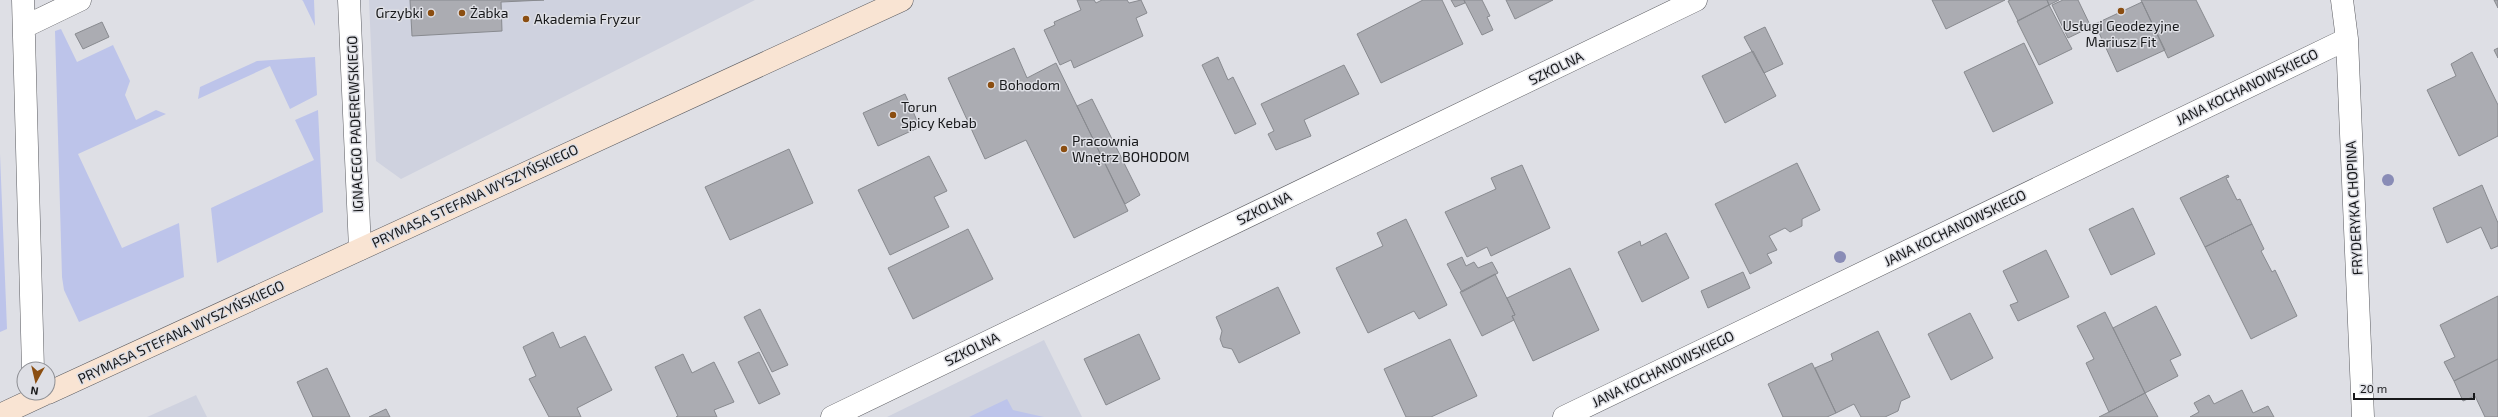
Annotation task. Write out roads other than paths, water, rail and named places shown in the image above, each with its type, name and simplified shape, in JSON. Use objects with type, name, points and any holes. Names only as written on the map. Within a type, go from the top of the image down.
[{"type":"main road","name":"PRYMASA STEFANA WYSZYŃSKIEGO","points":[[56,388],[902,0]]},
{"type":"main road","name":"PRYMASA STEFANA WYSZYŃSKIEGO","points":[[0,415],[29,401]]},
{"type":"street","points":[[23,0],[33,361]]},
{"type":"street","points":[[24,27],[80,0]]},
{"type":"street","name":"IGNACEGO PADEREWSKIEGO","points":[[349,0],[360,249]]},
{"type":"street","name":"SZKOLNA","points":[[832,417],[1696,0]]},
{"type":"street","name":"FRYDERYKA CHOPINA","points":[[2345,2],[2363,417]]},
{"type":"street","name":"JANA KOCHANOWSKIEGO","points":[[1564,417],[2347,39]]},
{"type":"place","name":"Usługi Geodezyjne Mariusz Fit","points":[[2121,11]]},
{"type":"place","name":"Grzybki","points":[[431,13]]},
{"type":"place","name":"Żabka","points":[[462,13]]},
{"type":"place","name":"Akademia Fryzur","points":[[526,19]]},
{"type":"place","name":"Bohodom","points":[[991,85]]},
{"type":"place","name":"Torun Spicy Kebab","points":[[893,115]]},
{"type":"place","name":"Pracownia Wnętrz BOHODOM","points":[[1064,149]]}]
